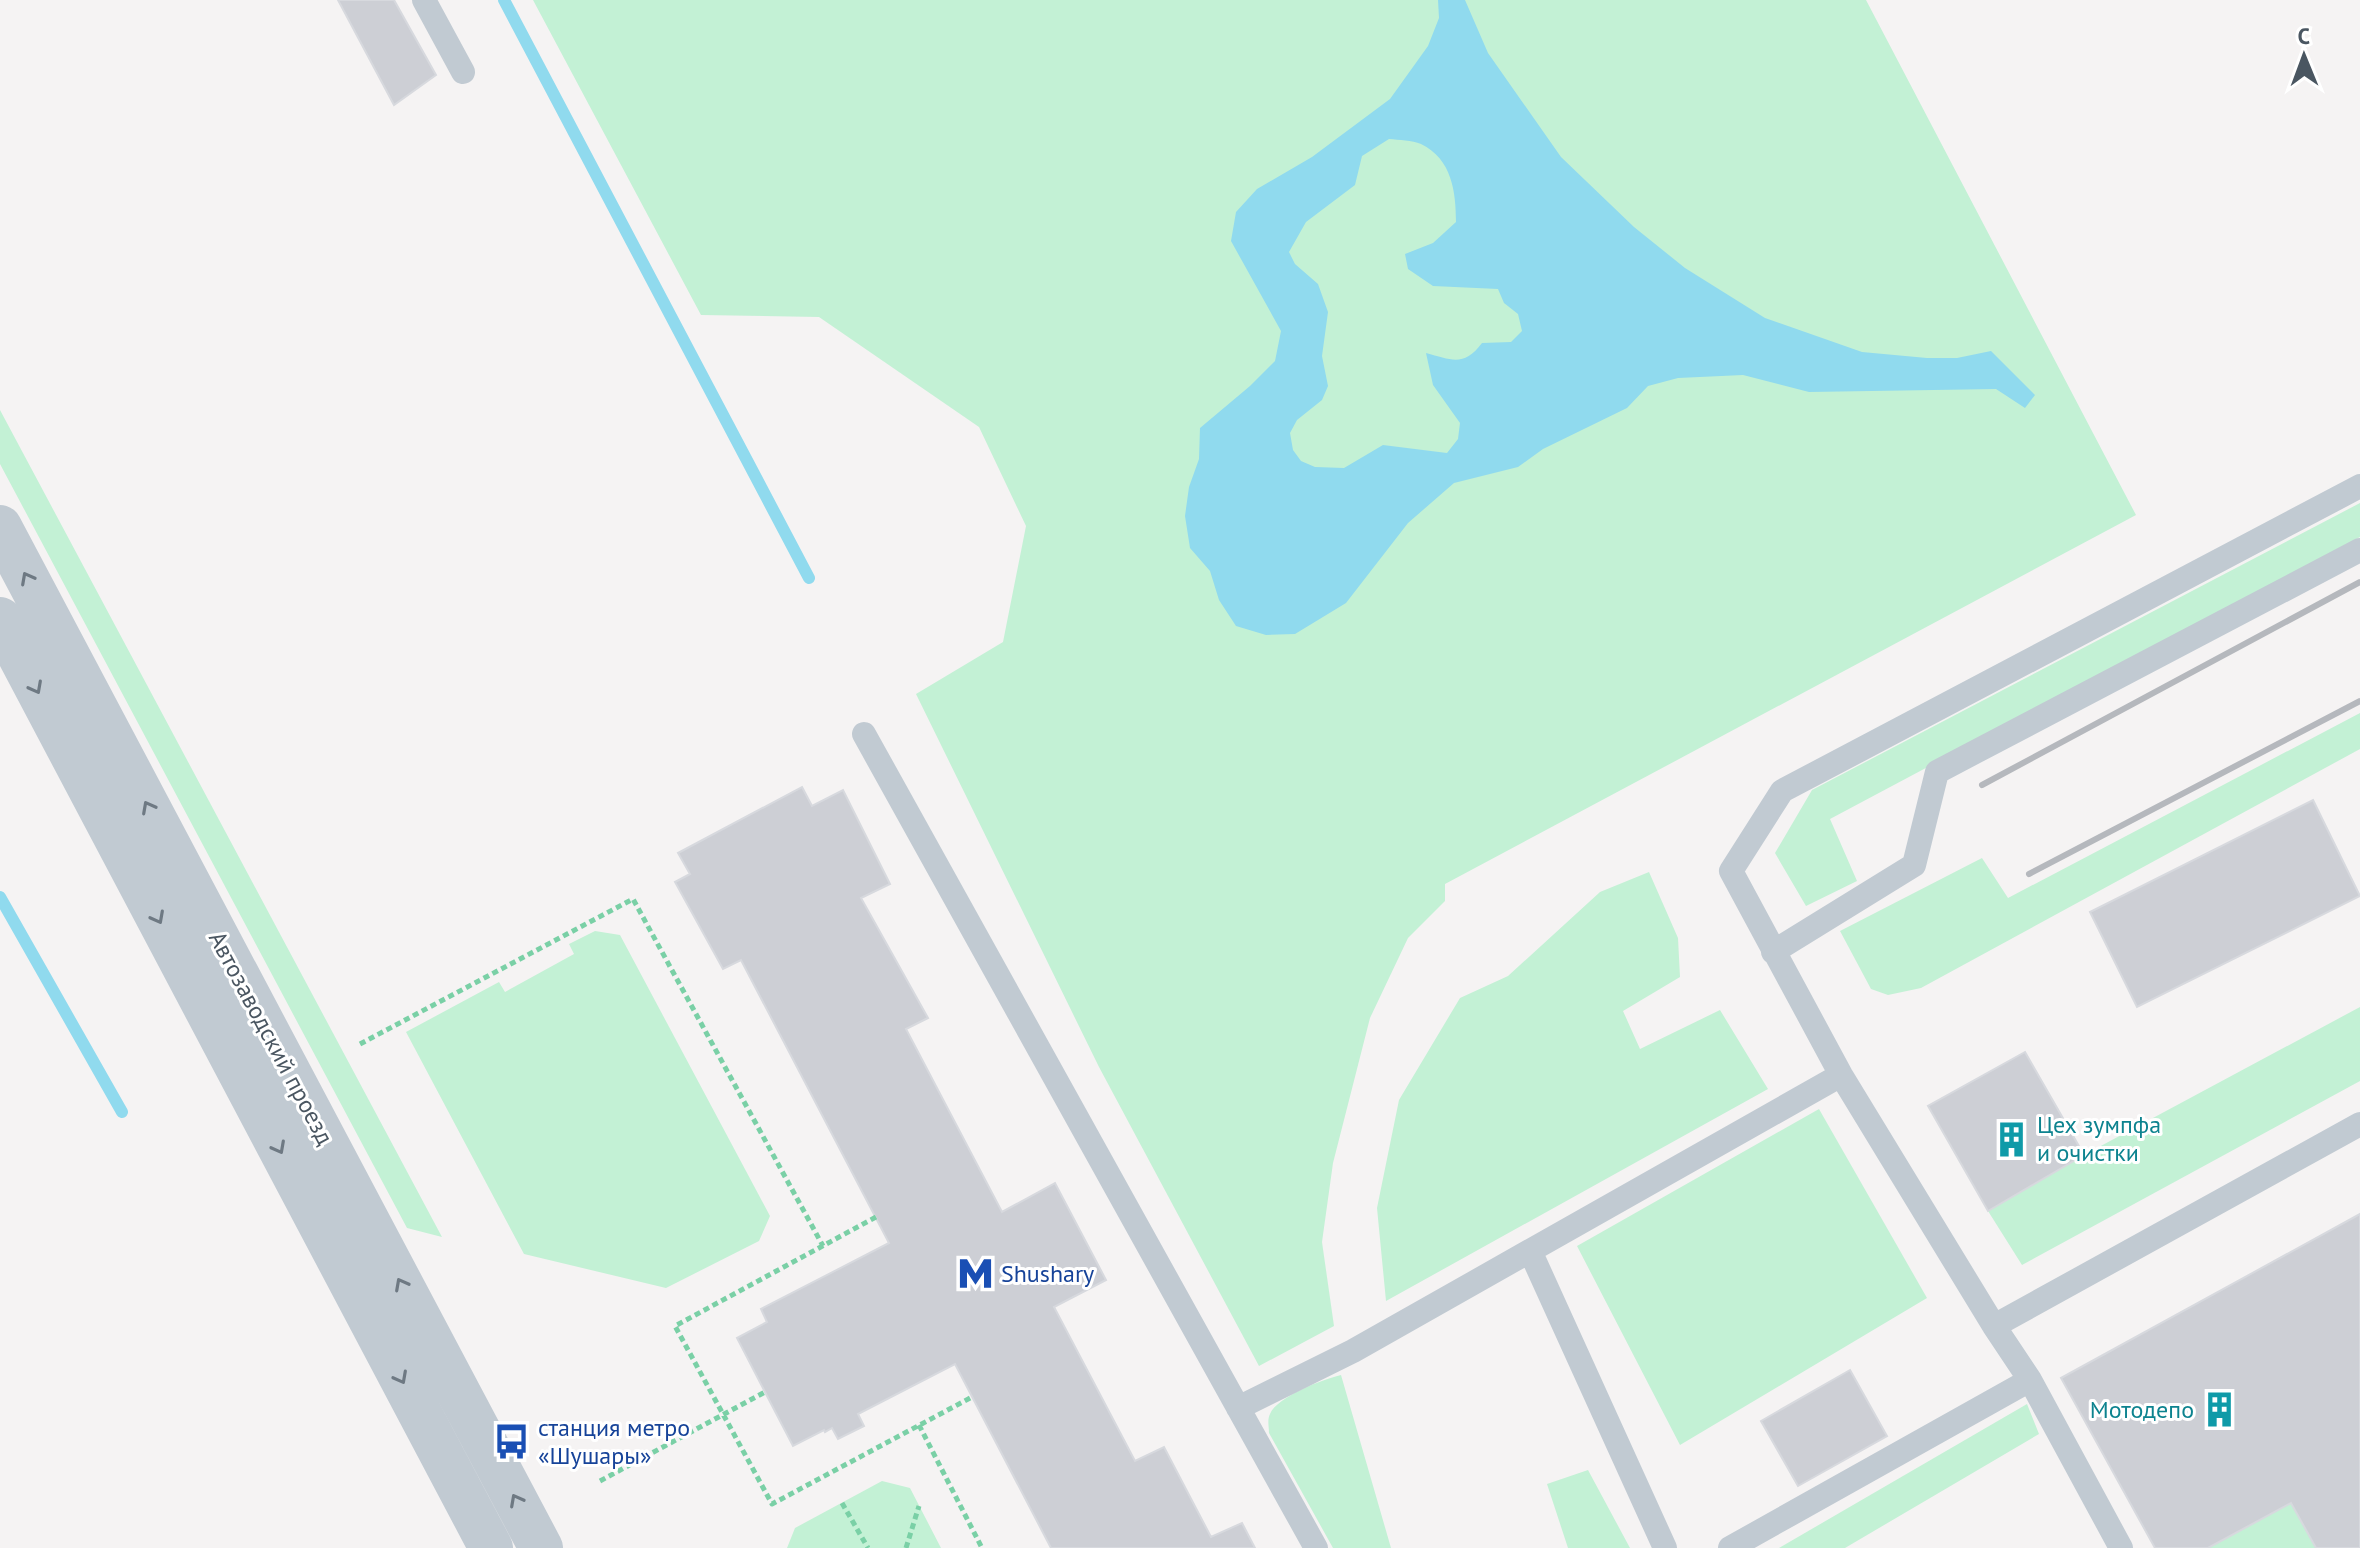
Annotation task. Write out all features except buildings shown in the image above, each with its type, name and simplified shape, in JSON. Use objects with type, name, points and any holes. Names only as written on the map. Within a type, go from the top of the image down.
[{"type":"street","name":"Автозаводский проезд","points":[[0,527],[541,1548]]},
{"type":"street","name":"Автозаводский проезд","points":[[0,619],[491,1548]]},
{"type":"lane","points":[[424,0],[463,72]]},
{"type":"lane","points":[[2121,1548],[2030,1380],[1841,1075],[1731,871],[1782,791],[2360,486]]},
{"type":"lane","points":[[1773,952],[1914,865],[1937,772],[2360,550]]},
{"type":"lane","points":[[864,734],[1316,1548]]},
{"type":"lane","points":[[1238,1408],[1353,1351],[1531,1253],[1841,1075]]},
{"type":"lane","points":[[1994,1326],[2360,1124]]},
{"type":"lane","points":[[1531,1253],[1665,1548]]},
{"type":"lane","points":[[1730,1548],[2030,1380]]},
{"type":"path","points":[[360,1044],[633,899],[823,1246]]},
{"type":"path","points":[[876,1217],[675,1326],[772,1504],[972,1397]]},
{"type":"path","points":[[600,1481],[765,1392]]},
{"type":"path","points":[[919,1425],[982,1548]]},
{"type":"path","points":[[842,1503],[868,1548]]},
{"type":"path","points":[[906,1548],[919,1506]]},
{"type":"green space","points":[[533,0],[1866,0],[2136,515],[1445,884],[1445,901],[1408,938],[1370,1018],[1333,1163],[1322,1242],[1334,1326],[1259,1366],[1099,1067],[916,694],[1003,642],[1026,526],[979,427],[819,317],[701,315]]},
{"type":"green space","points":[[0,410],[442,1237],[407,1228],[0,464]]},
{"type":"green space","points":[[2360,503],[2360,537],[1830,819],[1857,881],[1806,906],[1775,853],[1812,790]]},
{"type":"green space","points":[[2360,713],[2360,749],[1921,988],[1888,995],[1871,989],[1840,931],[1982,858],[2008,898]]},
{"type":"green space","points":[[1649,872],[1678,938],[1680,977],[1623,1011],[1640,1049],[1720,1010],[1768,1089],[1386,1301],[1377,1208],[1399,1100],[1460,998],[1508,976],[1600,892]]},
{"type":"green space","points":[[595,931],[620,935],[770,1216],[759,1241],[666,1288],[524,1254],[406,1032],[499,982],[505,992],[574,954],[569,944]]},
{"type":"green space","points":[[2360,1007],[2360,1081],[2022,1265],[1988,1211],[2084,1155]]},
{"type":"green space","points":[[1819,1109],[1927,1298],[1680,1445],[1577,1246]]},
{"type":"green space","points":[[1341,1375],[1391,1548],[1333,1548],[1269,1433],[1270,1414],[1282,1401],[1312,1385]]},
{"type":"green space","points":[[2027,1404],[2039,1434],[1845,1548],[1779,1548]]},
{"type":"green space","points":[[1588,1470],[1630,1548],[1568,1548],[1547,1484]]},
{"type":"green space","points":[[882,1481],[910,1488],[941,1548],[787,1548],[795,1528]]},
{"type":"green space","points":[[2291,1503],[2316,1548],[2208,1548]]},
{"type":"water","points":[[1438,0],[1465,0],[1488,53],[1561,157],[1634,227],[1685,268],[1765,318],[1862,352],[1957,358],[1991,351],[2035,395],[2025,408],[1996,389],[1809,392],[1743,375],[1678,378],[1648,386],[1627,408],[1543,449],[1518,467],[1454,483],[1408,523],[1346,603],[1295,634],[1266,635],[1236,626],[1219,600],[1210,571],[1190,548],[1185,516],[1189,487],[1199,459],[1200,428],[1275,361],[1281,331],[1231,241],[1236,212],[1257,189],[1312,157],[1390,99],[1428,46],[1439,18]],"holes":[[[1389,139],[1417,143],[1440,158],[1450,177],[1455,199],[1456,222],[1433,243],[1405,254],[1408,269],[1433,286],[1498,289],[1504,303],[1518,314],[1522,331],[1511,342],[1482,343],[1463,359],[1426,353],[1433,385],[1460,423],[1458,439],[1447,453],[1383,445],[1344,468],[1315,467],[1301,461],[1293,450],[1290,433],[1297,420],[1322,400],[1328,386],[1322,356],[1328,312],[1318,284],[1295,264],[1289,252],[1306,222],[1355,185],[1362,156]]]},
{"type":"waterway","points":[[504,0],[809,578]]},
{"type":"waterway","points":[[0,897],[122,1112]]},
{"type":"railway","points":[[1982,785],[2360,582]]},
{"type":"railway","points":[[2029,874],[2360,701]]},
{"type":"place","name":"Цех зумпфа и очистки","points":[[2011,1139]]},
{"type":"place","name":"Shushary","points":[[975,1274]]},
{"type":"place","name":"Мотодепо","points":[[2220,1410]]},
{"type":"place","name":"станция метро «Шушары»","points":[[512,1442]]}]
